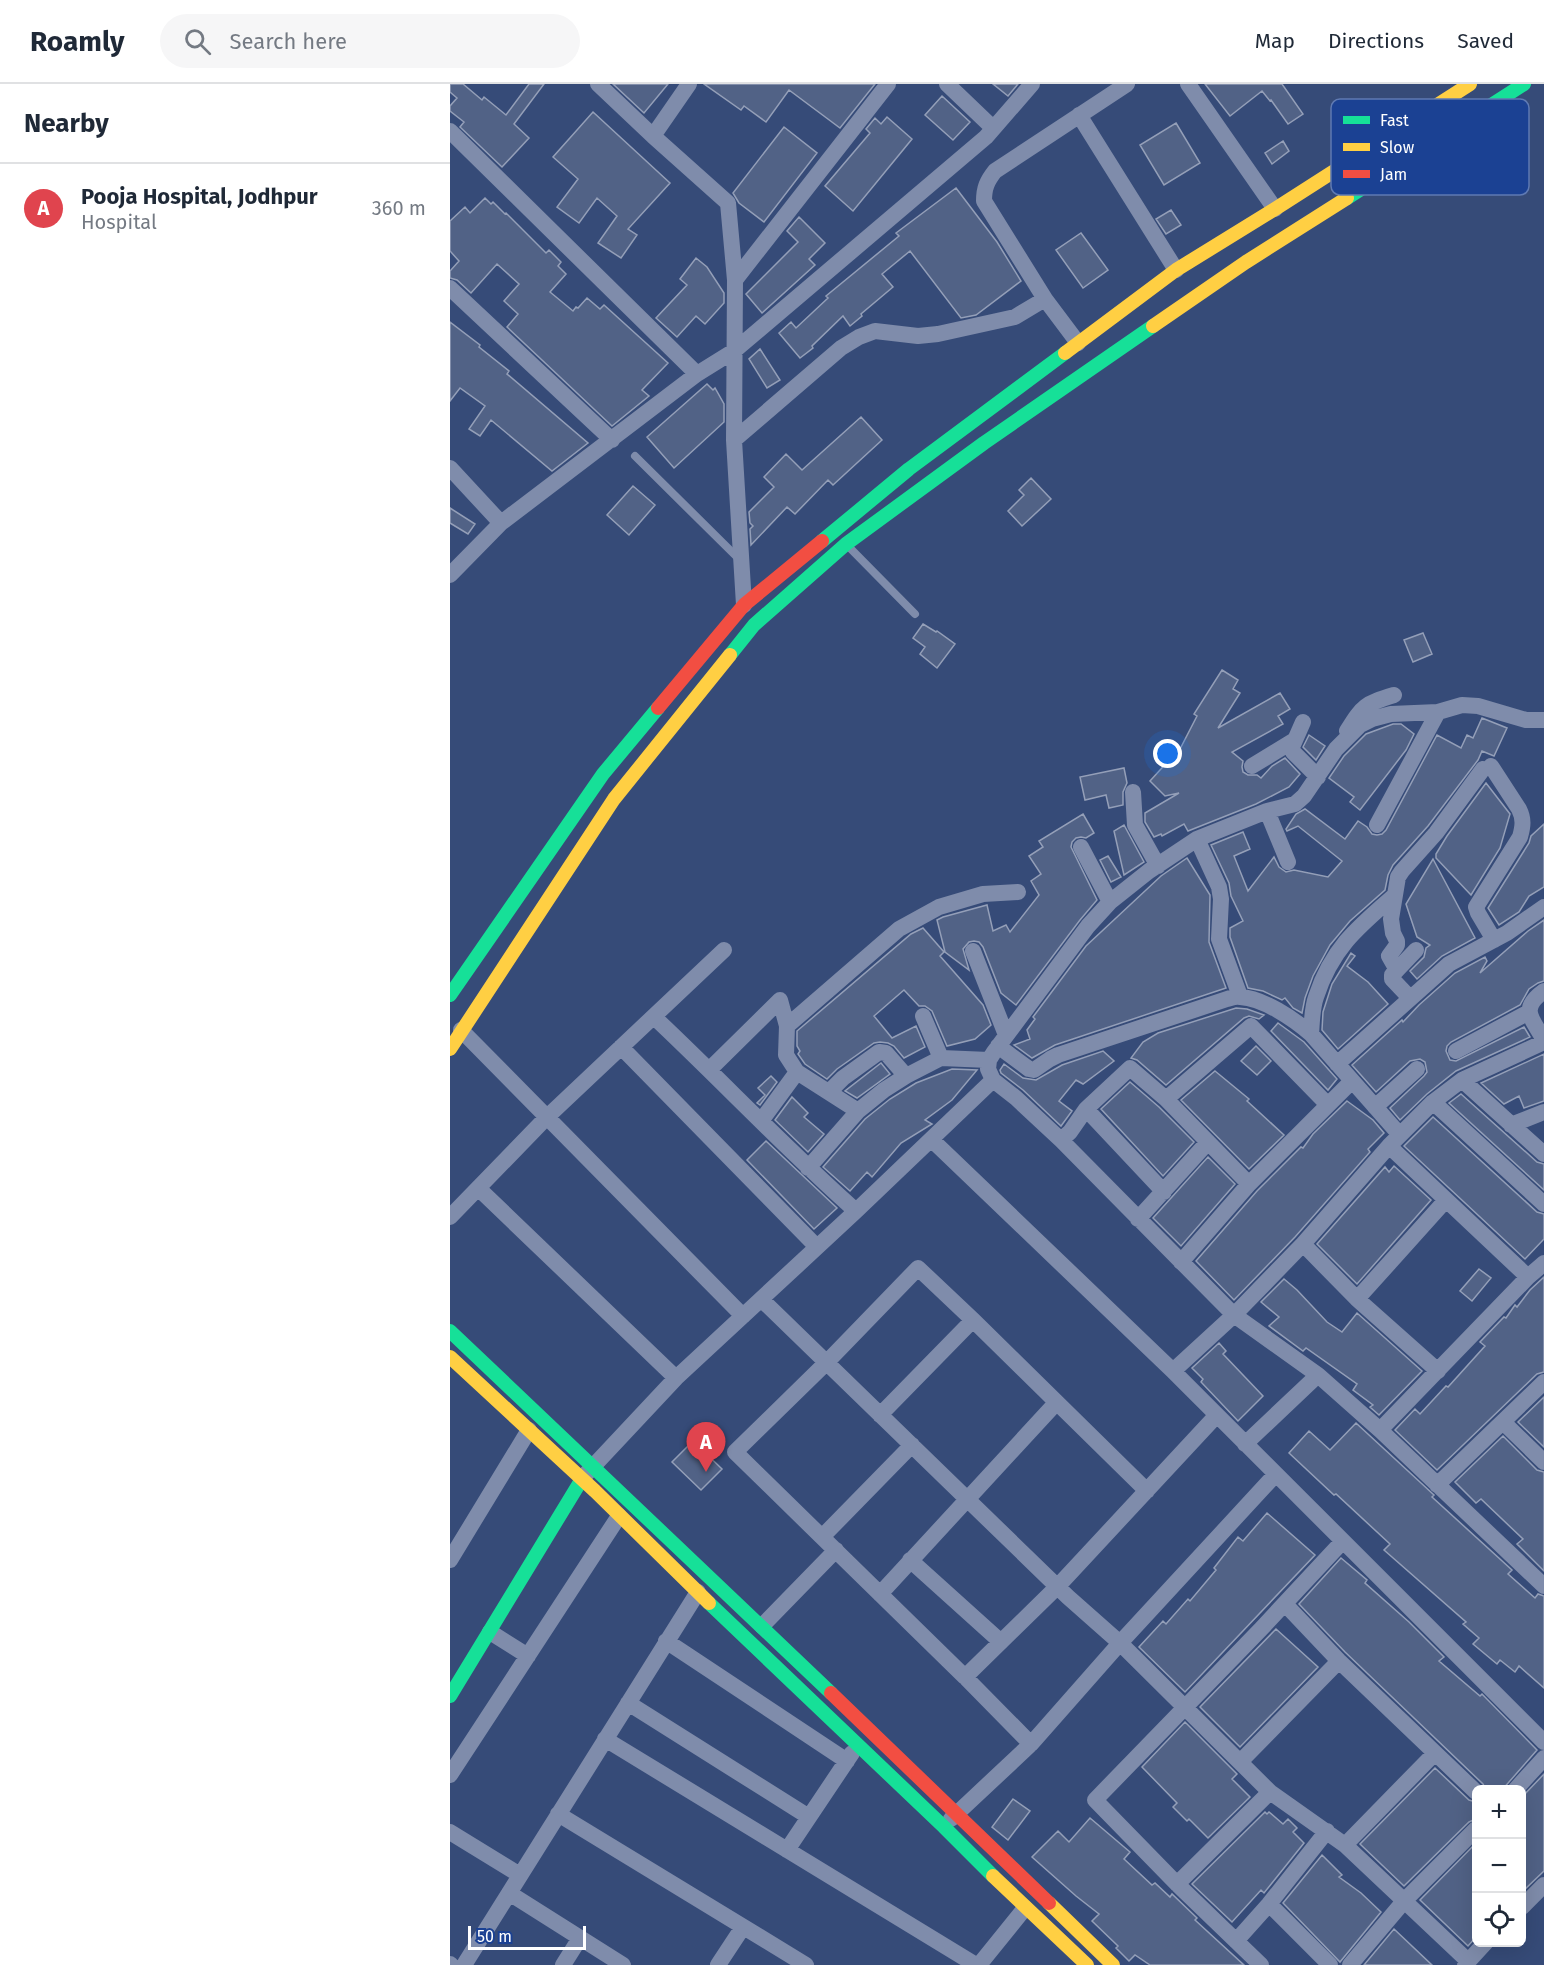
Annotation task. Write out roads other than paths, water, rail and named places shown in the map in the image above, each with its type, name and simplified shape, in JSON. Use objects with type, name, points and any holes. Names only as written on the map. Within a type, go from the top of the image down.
[{"type":"main road","points":[[1447,99],[1470,84]]},
{"type":"main road","points":[[1501,99],[1524,84]]},
{"type":"main road","points":[[450,994],[603,774],[744,605],[909,469],[1176,270],[1331,173]]},
{"type":"main road","points":[[450,1049],[614,799],[754,625],[846,544],[984,443],[1246,262],[1351,195]]},
{"type":"main road","points":[[450,1330],[957,1812],[1102,1961]]},
{"type":"main road","points":[[450,1357],[582,1479],[944,1827],[1025,1908],[1087,1965]]},
{"type":"main road","points":[[451,1693],[582,1479]]},
{"type":"street","points":[[598,84],[729,203],[735,280],[734,440],[744,605]]},
{"type":"street","points":[[653,136],[688,84]]},
{"type":"street","points":[[735,280],[888,84]]},
{"type":"street","points":[[947,84],[993,128]]},
{"type":"street","points":[[450,575],[501,523],[697,374],[734,351],[993,128],[1032,84]]},
{"type":"street","points":[[1078,343],[1045,299],[984,201],[984,188],[988,179],[996,171],[1127,84]]},
{"type":"street","points":[[1188,84],[1275,209]]},
{"type":"street","points":[[1079,115],[1176,270]]},
{"type":"street","points":[[450,131],[697,374]]},
{"type":"street","points":[[450,288],[612,440]]},
{"type":"street","points":[[734,440],[841,348],[859,337],[875,331],[918,336],[938,334],[1015,317],[1045,299]]},
{"type":"street","points":[[450,468],[501,523]]},
{"type":"street","points":[[1394,695],[1370,703],[1363,708],[1318,777],[1295,804],[1267,811],[1197,839],[1110,902],[1088,926],[998,1047],[988,1069],[993,1080],[1061,1140],[1234,1315],[1318,1376],[1380,1430],[1544,1586]]},
{"type":"street","points":[[1336,749],[1360,725],[1391,714],[1438,712],[1462,705],[1478,706],[1526,720],[1544,720]]},
{"type":"street","points":[[1377,825],[1438,712]]},
{"type":"street","points":[[1303,722],[1293,741],[1293,752],[1318,777]]},
{"type":"street","points":[[1252,766],[1293,741]]},
{"type":"street","points":[[1397,970],[1389,956],[1397,945],[1391,926],[1396,882],[1401,871],[1436,833],[1487,767],[1519,809],[1523,816],[1524,826],[1520,837],[1476,907],[1494,940]]},
{"type":"street","points":[[1133,792],[1135,825],[1158,866]]},
{"type":"street","points":[[1267,811],[1288,862]]},
{"type":"street","points":[[1197,839],[1219,887],[1220,939],[1240,996]]},
{"type":"street","points":[[1081,847],[1110,902]]},
{"type":"street","points":[[787,1026],[899,929],[939,907],[983,894],[1018,892]]},
{"type":"street","points":[[1311,1034],[1315,998],[1340,948],[1360,925],[1395,895]]},
{"type":"street","points":[[1337,1064],[1449,964],[1494,940],[1544,907]]},
{"type":"street","points":[[450,1217],[546,1118],[724,950]]},
{"type":"street","points":[[1410,998],[1392,979],[1392,975],[1416,950]]},
{"type":"street","points":[[973,951],[998,1047],[1029,1069],[1034,1070],[1058,1055],[1240,996],[1260,1001],[1300,1024],[1375,1107],[1395,1140],[1446,1200],[1528,1276]]},
{"type":"street","points":[[1173,1371],[1234,1315],[1303,1244],[1395,1140],[1433,1102],[1462,1080],[1544,1041],[1529,1012],[1529,1005],[1544,991]]},
{"type":"street","points":[[709,1070],[780,1000],[787,1026],[786,1055],[797,1072],[858,1111]]},
{"type":"street","points":[[1456,1051],[1529,1012]]},
{"type":"street","points":[[923,1016],[941,1058]]},
{"type":"street","points":[[654,1017],[808,1168],[856,1211]]},
{"type":"street","points":[[1166,1099],[1251,1026],[1328,1105]]},
{"type":"street","points":[[461,1030],[743,1316]]},
{"type":"street","points":[[621,1047],[817,1247]]},
{"type":"street","points":[[808,1168],[858,1111],[884,1090],[941,1058],[998,1047]]},
{"type":"street","points":[[829,1092],[843,1078],[879,1052],[886,1053],[906,1076]]},
{"type":"street","points":[[1061,1140],[1070,1132],[1086,1109],[1130,1068],[1166,1099],[1249,1184]]},
{"type":"street","points":[[1375,1107],[1417,1069]]},
{"type":"street","points":[[761,1121],[797,1072]]},
{"type":"street","points":[[582,1479],[592,1465],[676,1378],[932,1140],[993,1080]]},
{"type":"street","points":[[1462,1080],[1544,1154]]},
{"type":"street","points":[[1181,1262],[1249,1184],[1352,1082]]},
{"type":"street","points":[[1433,1102],[1544,1204]]},
{"type":"street","points":[[1086,1109],[1164,1192]]},
{"type":"street","points":[[1511,1125],[1544,1112]]},
{"type":"street","points":[[932,1140],[1173,1371],[1544,1743]]},
{"type":"street","points":[[1138,1219],[1208,1142]]},
{"type":"street","points":[[478,1188],[676,1378]]},
{"type":"street","points":[[1357,1299],[1446,1200]]},
{"type":"street","points":[[1303,1244],[1357,1299],[1438,1371]]},
{"type":"street","points":[[1380,1430],[1528,1276],[1544,1263]]},
{"type":"street","points":[[1031,1744],[735,1452],[918,1268],[1147,1491]]},
{"type":"street","points":[[761,1299],[966,1498],[1120,1643],[1270,1792],[1345,1845],[1405,1900],[1467,1963],[1481,1947]]},
{"type":"street","points":[[880,1415],[973,1320]]},
{"type":"street","points":[[1245,1444],[1318,1376]]},
{"type":"street","points":[[1437,1485],[1544,1382]]},
{"type":"street","points":[[880,1594],[966,1498],[1056,1403]]},
{"type":"street","points":[[965,1677],[1058,1586],[1216,1416]]},
{"type":"street","points":[[1504,1423],[1544,1461]]},
{"type":"street","points":[[450,1560],[529,1430]]},
{"type":"street","points":[[822,1537],[912,1445]]},
{"type":"street","points":[[944,1827],[957,1812],[1031,1744],[1275,1474]]},
{"type":"street","points":[[450,1775],[619,1516]]},
{"type":"street","points":[[1261,1965],[1095,1800],[1185,1709],[1343,1541]]},
{"type":"street","points":[[762,1626],[836,1550]]},
{"type":"street","points":[[910,1560],[1001,1642]]},
{"type":"street","points":[[464,1965],[698,1592]]},
{"type":"street","points":[[1285,1604],[1339,1661],[1472,1788]]},
{"type":"street","points":[[490,1632],[528,1656]]},
{"type":"street","points":[[666,1641],[847,1761]]},
{"type":"street","points":[[1240,1762],[1339,1661]]},
{"type":"street","points":[[628,1703],[809,1817]]},
{"type":"street","points":[[605,1739],[977,1965],[1025,1908]]},
{"type":"street","points":[[787,1850],[857,1744]]},
{"type":"street","points":[[1345,1845],[1435,1753]]},
{"type":"street","points":[[1520,1785],[1544,1758]]},
{"type":"street","points":[[1177,1884],[1270,1792]]},
{"type":"street","points":[[558,1814],[806,1965]]},
{"type":"street","points":[[450,1832],[520,1875]]},
{"type":"street","points":[[1236,1941],[1328,1832]]},
{"type":"street","points":[[1350,1965],[1405,1900],[1472,1833]]},
{"type":"street","points":[[1526,1902],[1544,1885]]},
{"type":"street","points":[[509,1893],[623,1965]]},
{"type":"street","points":[[1269,1904],[1330,1965]]},
{"type":"street","points":[[718,1965],[743,1926]]},
{"type":"street","points":[[563,1965],[580,1938]]},
{"type":"lane","points":[[635,456],[741,561]]},
{"type":"lane","points":[[846,544],[915,614]]},
{"type":"place","name":"Pooja Hospital, Jodhpur","points":[[706,1472]]}]
